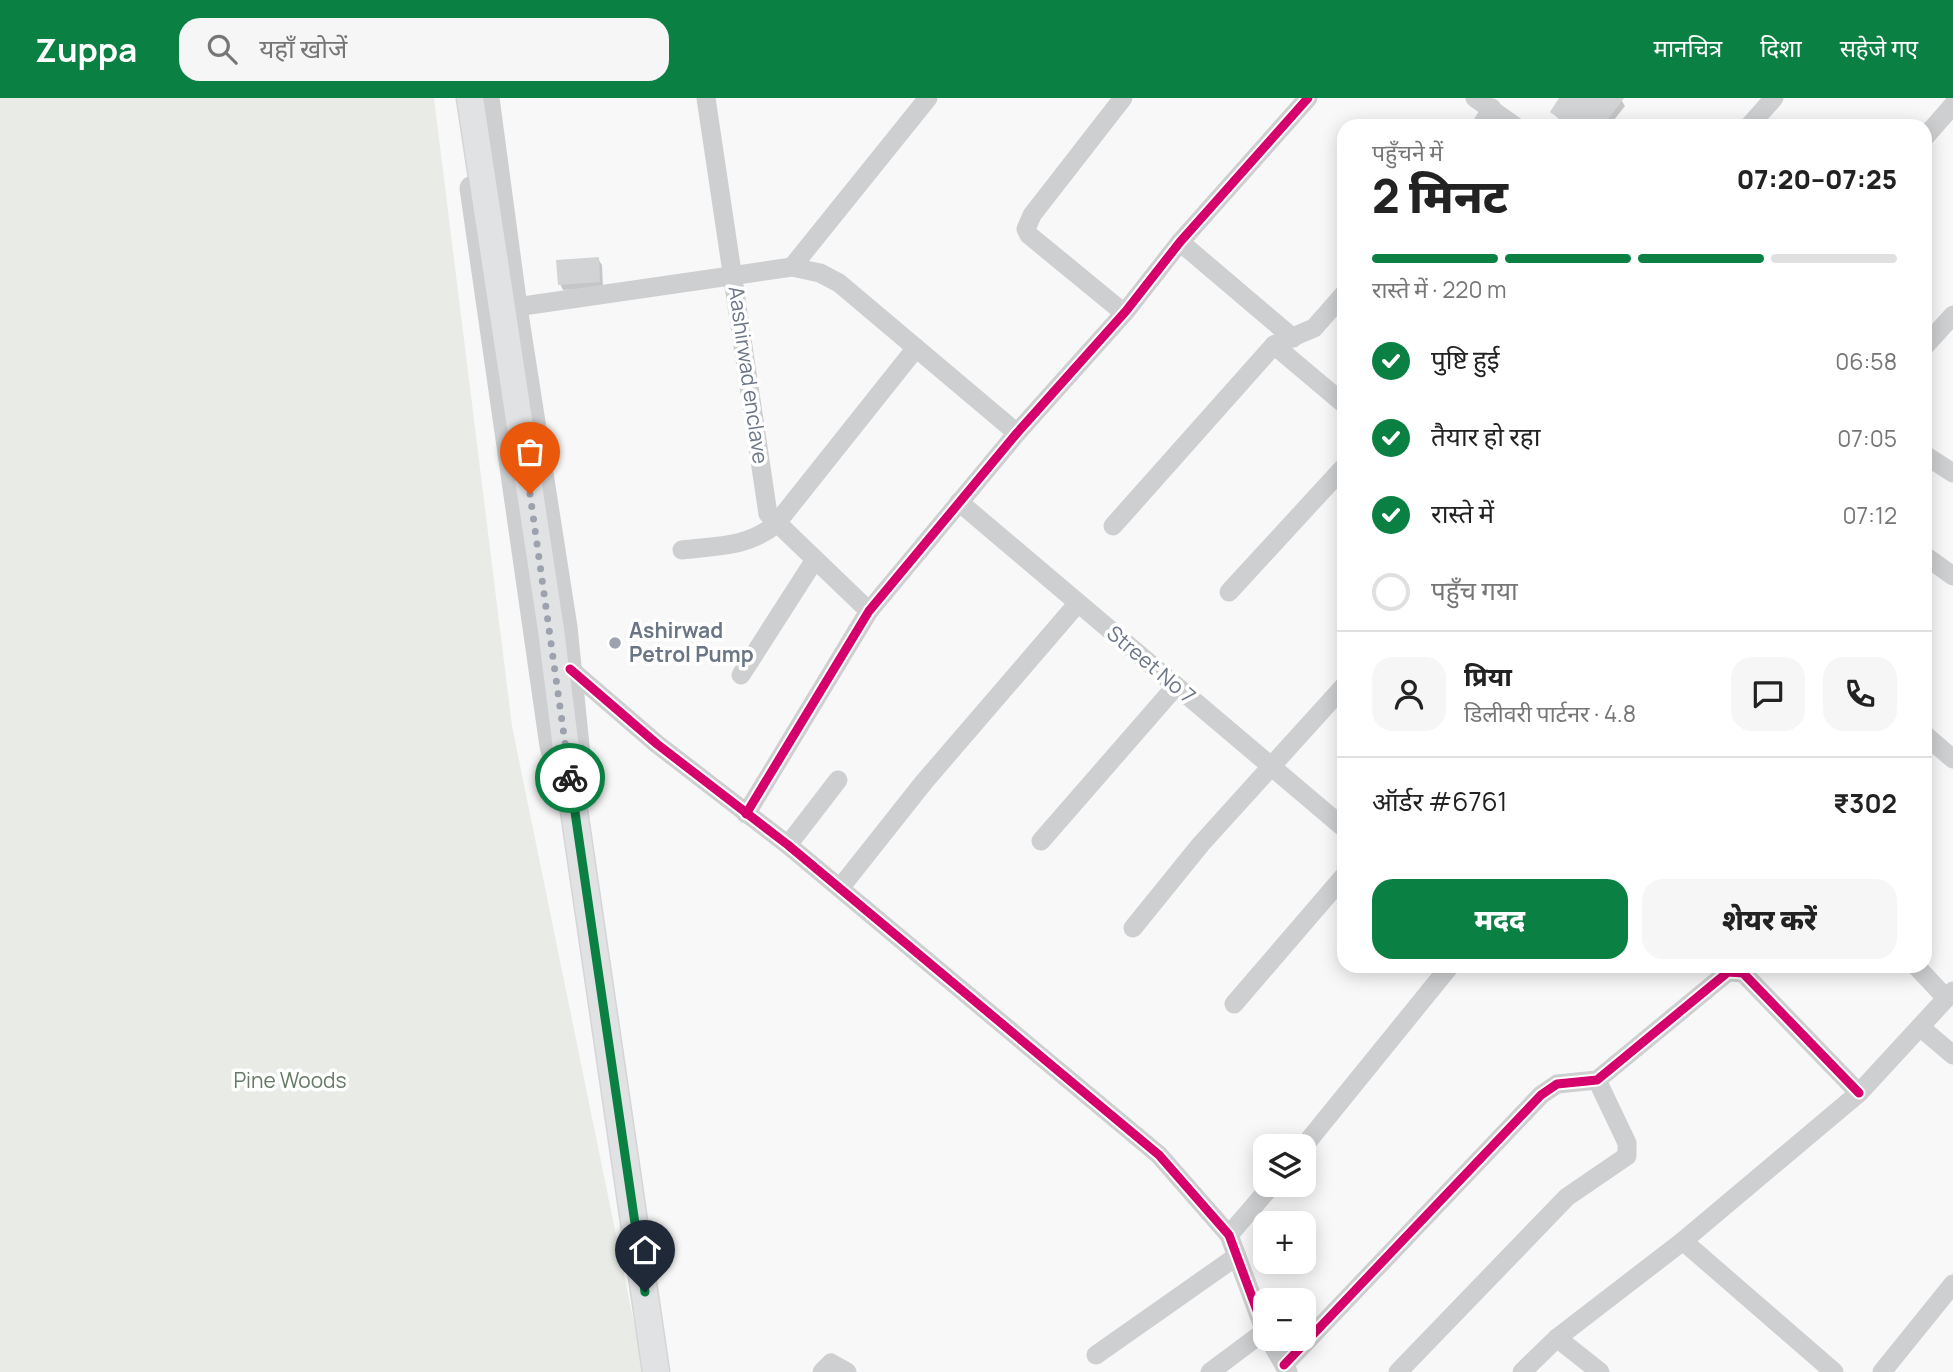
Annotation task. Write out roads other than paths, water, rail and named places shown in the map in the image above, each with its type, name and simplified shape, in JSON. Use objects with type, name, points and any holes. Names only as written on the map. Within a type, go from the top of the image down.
[{"type":"main road","points":[[470,98],[551,630],[574,811],[656,1372]]},
{"type":"street","points":[[458,98],[551,746],[562,787],[574,811]]},
{"type":"street","points":[[488,98],[570,669],[583,783],[574,811]]},
{"type":"street","name":"Aashirwad enclave","points":[[706,98],[768,514],[869,611]]},
{"type":"street","points":[[792,267],[928,98]]},
{"type":"street","points":[[1123,98],[1032,215],[1026,229],[1028,235],[1124,313]]},
{"type":"street","points":[[746,814],[869,611],[1017,433],[1124,313],[1180,242],[1308,98]]},
{"type":"street","points":[[1755,119],[1774,98]]},
{"type":"street","points":[[1484,103],[1506,119]]},
{"type":"street","points":[[1932,129],[1953,105]]},
{"type":"street","points":[[1180,242],[1293,338]]},
{"type":"street","points":[[516,307],[734,278],[792,267],[820,273],[839,283],[1017,433]]},
{"type":"street","points":[[1113,526],[1274,345],[1314,328],[1337,302]]},
{"type":"street","points":[[1932,338],[1953,315]]},
{"type":"street","points":[[1274,345],[1337,398]]},
{"type":"street","points":[[682,550],[745,543],[776,524],[916,348]]},
{"type":"street","points":[[1932,460],[1953,473]]},
{"type":"street","points":[[1229,592],[1337,475]]},
{"type":"street","name":"Street No 7","points":[[959,502],[1337,822]]},
{"type":"street","points":[[741,676],[814,561]]},
{"type":"street","points":[[1932,561],[1953,576]]},
{"type":"street","points":[[840,888],[924,782],[1078,603]]},
{"type":"street","points":[[570,669],[657,744],[788,845],[1159,1155],[1229,1235],[1253,1299]]},
{"type":"street","points":[[1041,841],[1177,686]]},
{"type":"street","points":[[1133,928],[1201,844],[1337,694]]},
{"type":"street","points":[[1932,741],[1953,759]]},
{"type":"street","points":[[788,845],[838,780]]},
{"type":"street","points":[[1234,1004],[1337,884]]},
{"type":"street","points":[[1314,1134],[1444,973]]},
{"type":"street","points":[[1276,1351],[1286,1368],[1541,1095],[1557,1084],[1597,1080],[1721,976],[1730,973]]},
{"type":"street","points":[[1743,973],[1860,1093]]},
{"type":"street","points":[[1522,1372],[1557,1338],[1683,1241],[1860,1093],[1950,995],[1924,973]]},
{"type":"street","points":[[1920,1027],[1953,1055]]},
{"type":"street","points":[[1398,1372],[1567,1197],[1627,1156],[1627,1143],[1597,1080]]},
{"type":"street","points":[[1229,1235],[1262,1197]]},
{"type":"street","points":[[1683,1241],[1834,1372]]},
{"type":"street","points":[[1096,1356],[1237,1256]]},
{"type":"street","points":[[1882,1372],[1953,1284]]},
{"type":"street","points":[[1557,1338],[1600,1372]]},
{"type":"street","points":[[1210,1372],[1253,1341]]},
{"type":"street","points":[[822,1372],[831,1363],[847,1372]]},
{"type":"place","name":"Ashirwad Petrol Pump","points":[[615,643]]},
{"type":"park label","name":"Pine Woods","points":[[290,1081]]}]
